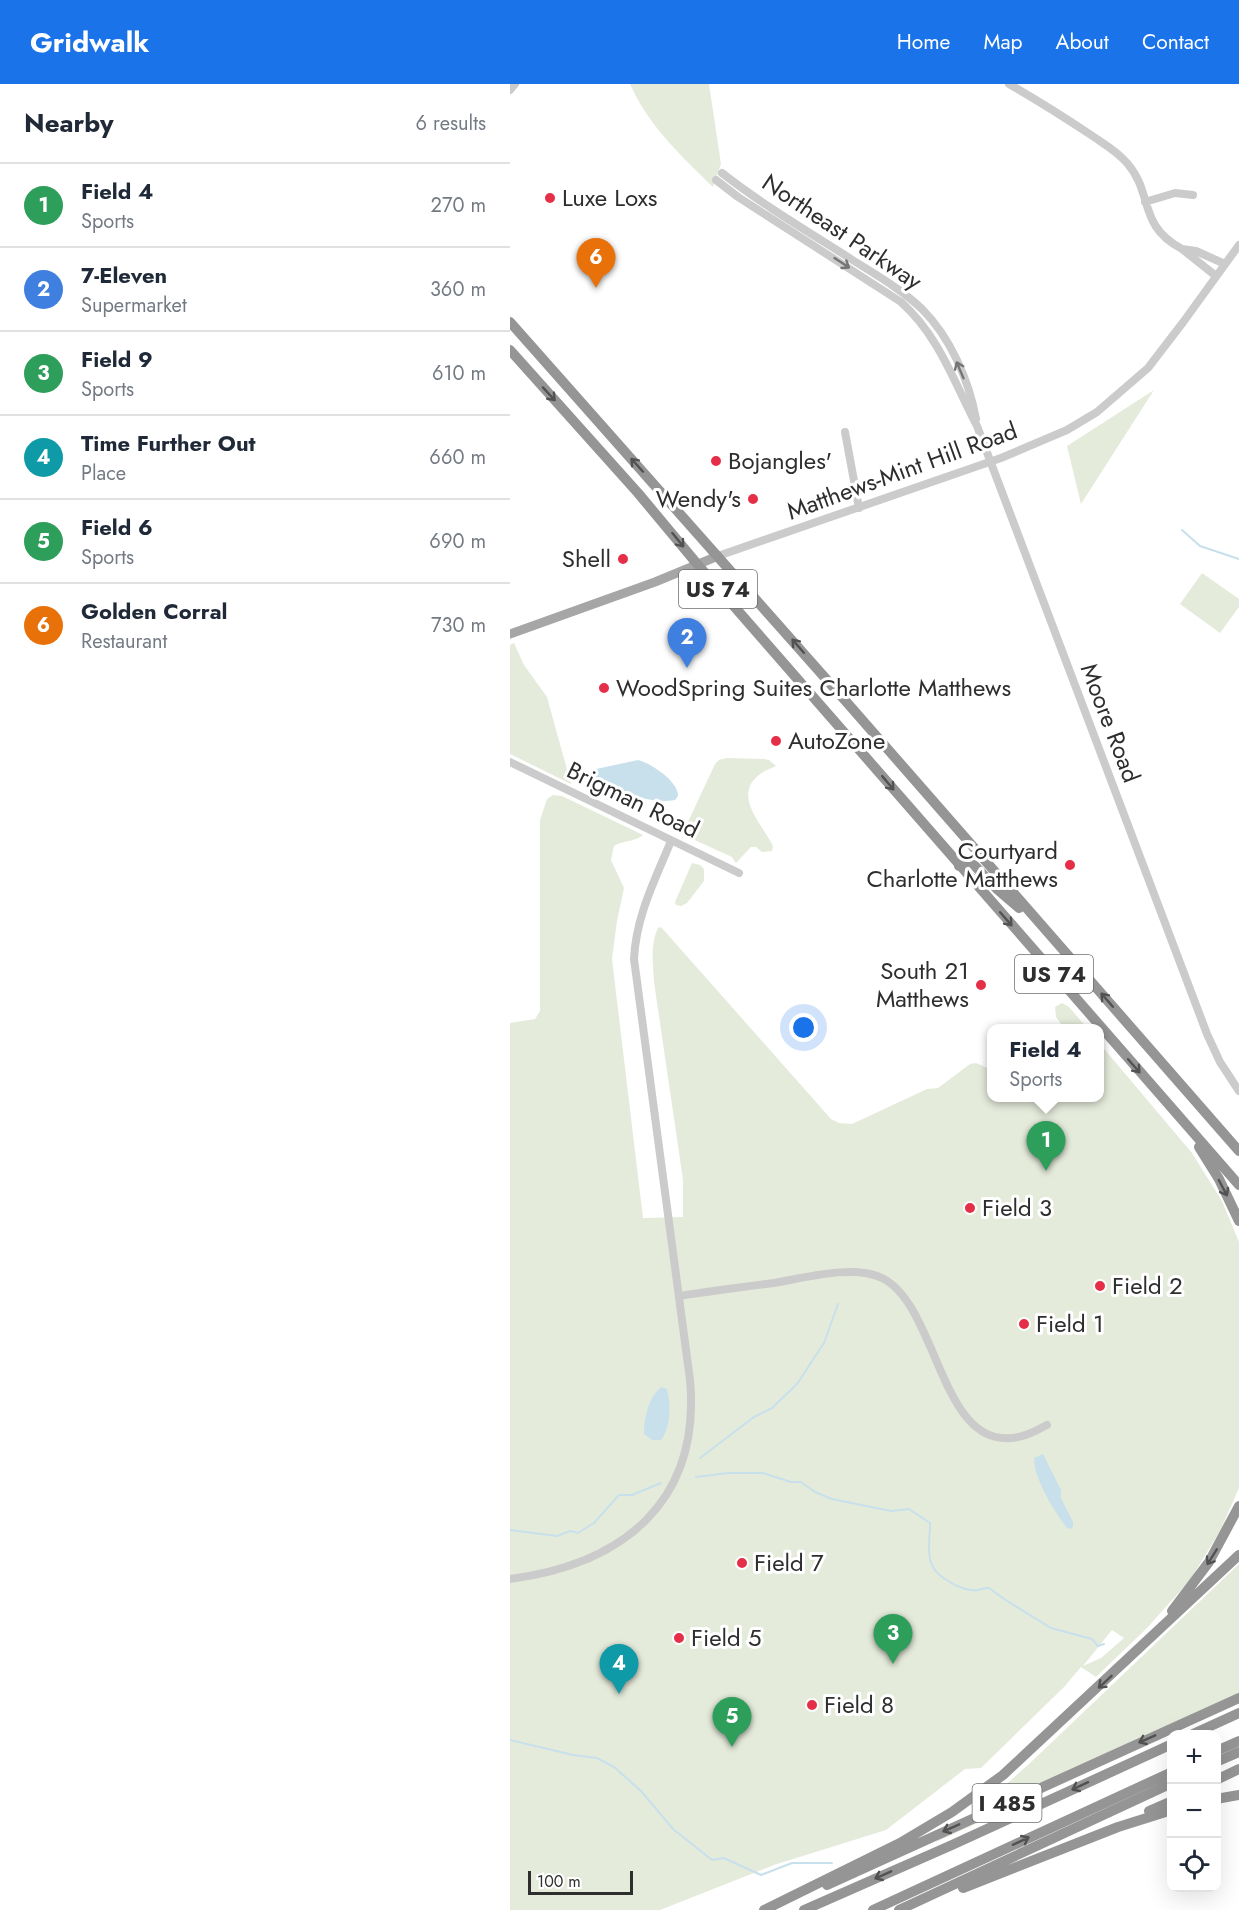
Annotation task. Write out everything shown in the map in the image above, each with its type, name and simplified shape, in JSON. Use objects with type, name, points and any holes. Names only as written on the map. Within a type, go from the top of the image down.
[{"type":"highway","name":"US 74","points":[[510,322],[1239,1151]]},
{"type":"highway","name":"US 74","points":[[510,350],[638,493],[1098,1024]]},
{"type":"highway","points":[[959,866],[970,864],[977,868],[998,890],[1045,929]]},
{"type":"highway","name":"US 74","points":[[1104,1031],[1239,1185]]},
{"type":"highway","points":[[1183,1121],[1219,1179],[1239,1221]]},
{"type":"highway","points":[[1215,1123],[1239,1143]]},
{"type":"highway","points":[[1148,1642],[1209,1562],[1239,1506]]},
{"type":"highway","points":[[764,1910],[900,1843],[973,1798],[1024,1757],[1239,1555]]},
{"type":"highway","name":"I 485","points":[[777,1910],[911,1846],[1239,1698]]},
{"type":"highway","points":[[1202,1730],[1239,1713]]},
{"type":"highway","points":[[1221,1750],[1239,1741]]},
{"type":"highway","name":"I 485","points":[[804,1910],[1167,1746]]},
{"type":"highway","points":[[1221,1760],[1239,1752]]},
{"type":"highway","points":[[1221,1778],[1239,1769]]},
{"type":"highway","name":"I 485","points":[[873,1910],[1167,1774]]},
{"type":"highway","name":"I 485","points":[[902,1910],[1170,1784]]},
{"type":"highway","points":[[1221,1798],[1239,1795]]},
{"type":"highway","points":[[1094,1836],[1167,1803]]},
{"type":"highway","points":[[902,1910],[1094,1836],[1167,1812]]},
{"type":"main road","name":"Matthews-Mint Hill Road","points":[[510,634],[718,556]]},
{"type":"street","points":[[510,90],[515,84]]},
{"type":"street","points":[[1009,84],[1062,115],[1115,151],[1136,177],[1150,219],[1158,232],[1216,276]]},
{"type":"street","name":"Northeast Parkway","points":[[719,176],[900,290],[924,311],[941,333],[954,357],[973,405],[977,426],[990,462]]},
{"type":"street","points":[[1145,202],[1175,194],[1193,195]]},
{"type":"street","name":"Matthews-Mint Hill Road","points":[[718,556],[990,462],[1067,430],[1096,412],[1148,368],[1239,245]]},
{"type":"street","points":[[1182,249],[1196,251],[1225,264]]},
{"type":"street","points":[[845,432],[859,508]]},
{"type":"street","name":"Moore Road","points":[[990,462],[1194,999],[1214,1049],[1239,1091]]},
{"type":"street","name":"Brigman Road","points":[[510,762],[739,873]]},
{"type":"street","points":[[510,1579],[549,1572],[611,1547],[643,1524],[659,1506],[672,1486],[686,1454],[692,1414],[690,1380],[634,959],[641,914],[671,841]]},
{"type":"street","points":[[679,1296],[847,1273],[877,1276],[896,1286],[909,1301],[955,1400],[971,1423],[988,1434],[1007,1438],[1022,1436],[1047,1425]]},
{"type":"green space","points":[[630,84],[709,84],[721,164],[713,187],[677,152],[656,126],[637,99]]},
{"type":"green space","points":[[1154,390],[1081,504],[1067,446]]},
{"type":"green space","points":[[1202,573],[1239,599],[1239,607],[1220,633],[1180,604]]},
{"type":"green space","points":[[514,643],[524,665],[547,697],[571,784],[510,754],[510,645]]},
{"type":"green space","points":[[727,758],[764,759],[776,766],[759,775],[751,783],[748,792],[752,810],[773,846],[772,851],[762,852],[756,847],[751,847],[736,863],[732,857],[688,837],[686,833],[687,824],[715,764]]},
{"type":"green space","points":[[553,795],[562,796],[643,835],[614,846],[611,860],[624,888],[612,959],[643,1218],[683,1217],[683,1180],[654,982],[653,948],[655,934],[661,927],[831,1119],[839,1123],[852,1124],[927,1089],[938,1088],[970,1064],[976,1063],[987,1068],[987,1102],[1104,1102],[1104,1049],[1192,1153],[1222,1201],[1239,1242],[1239,1488],[1220,1531],[1190,1580],[1147,1628],[1096,1677],[1081,1667],[1064,1687],[981,1768],[965,1769],[886,1830],[774,1865],[660,1910],[510,1910],[510,1023],[535,1019],[540,1011],[540,820],[547,799]],"holes":[[[1112,1630],[1124,1638],[1101,1658],[1083,1666]]]},
{"type":"green space","points":[[692,863],[704,869],[704,881],[687,903],[681,906],[676,905],[675,902]]},
{"type":"green space","points":[[1062,1003],[1069,1007],[1084,1024],[1061,1024],[1056,1017],[1055,1007]]},
{"type":"green space","points":[[1239,1564],[1239,1703],[1180,1730],[1167,1730],[1167,1736],[936,1842],[983,1805]]},
{"type":"water","points":[[638,760],[657,769],[669,779],[677,791],[678,796],[675,800],[645,799],[635,796],[596,781],[593,775],[596,769]]},
{"type":"water","points":[[662,1387],[667,1389],[668,1395],[667,1429],[661,1440],[652,1440],[644,1434],[646,1414],[654,1395]]},
{"type":"water","points":[[1043,1454],[1061,1490],[1061,1498],[1073,1522],[1073,1527],[1070,1529],[1051,1504],[1037,1475],[1034,1458]]},
{"type":"waterway","points":[[1182,530],[1200,546],[1239,559]]},
{"type":"waterway","points":[[700,1458],[754,1417],[772,1408],[797,1384],[824,1343],[838,1304]]},
{"type":"waterway","points":[[696,1477],[728,1473],[763,1473],[791,1482],[801,1482],[815,1492],[832,1499],[891,1511],[909,1509],[930,1523],[929,1554],[933,1568],[945,1579],[967,1589],[989,1588],[1051,1628],[1092,1639],[1098,1646],[1104,1644]]},
{"type":"waterway","points":[[510,1530],[557,1536],[570,1531],[578,1533],[594,1523],[619,1495],[632,1495],[661,1483]]},
{"type":"waterway","points":[[510,1740],[573,1755],[597,1758],[614,1767],[641,1791],[673,1829],[712,1860],[724,1858],[761,1875],[792,1863],[832,1863]]},
{"type":"place","name":"Luxe Loxs","points":[[550,198]]},
{"type":"place","name":"Golden Corral","points":[[596,288]]},
{"type":"place","name":"Bojangles'","points":[[716,461]]},
{"type":"place","name":"Wendy's","points":[[753,499]]},
{"type":"place","name":"Shell","points":[[623,559]]},
{"type":"place","name":"7-Eleven","points":[[687,668]]},
{"type":"place","name":"WoodSpring Suites Charlotte Matthews","points":[[604,688]]},
{"type":"place","name":"AutoZone","points":[[776,741]]},
{"type":"place","name":"Courtyard Charlotte Matthews","points":[[1070,865]]},
{"type":"place","name":"South 21 Matthews","points":[[981,985]]},
{"type":"place","name":"Field 4","points":[[1046,1171]]},
{"type":"place","name":"Field 3","points":[[970,1208]]},
{"type":"place","name":"Field 2","points":[[1100,1286]]},
{"type":"place","name":"Field 1","points":[[1024,1324]]},
{"type":"place","name":"Field 7","points":[[742,1563]]},
{"type":"place","name":"Field 5","points":[[679,1638]]},
{"type":"place","name":"Field 9","points":[[893,1664]]},
{"type":"place","name":"Time Further Out","points":[[619,1694]]},
{"type":"place","name":"Field 8","points":[[812,1705]]},
{"type":"place","name":"Field 6","points":[[732,1747]]}]
